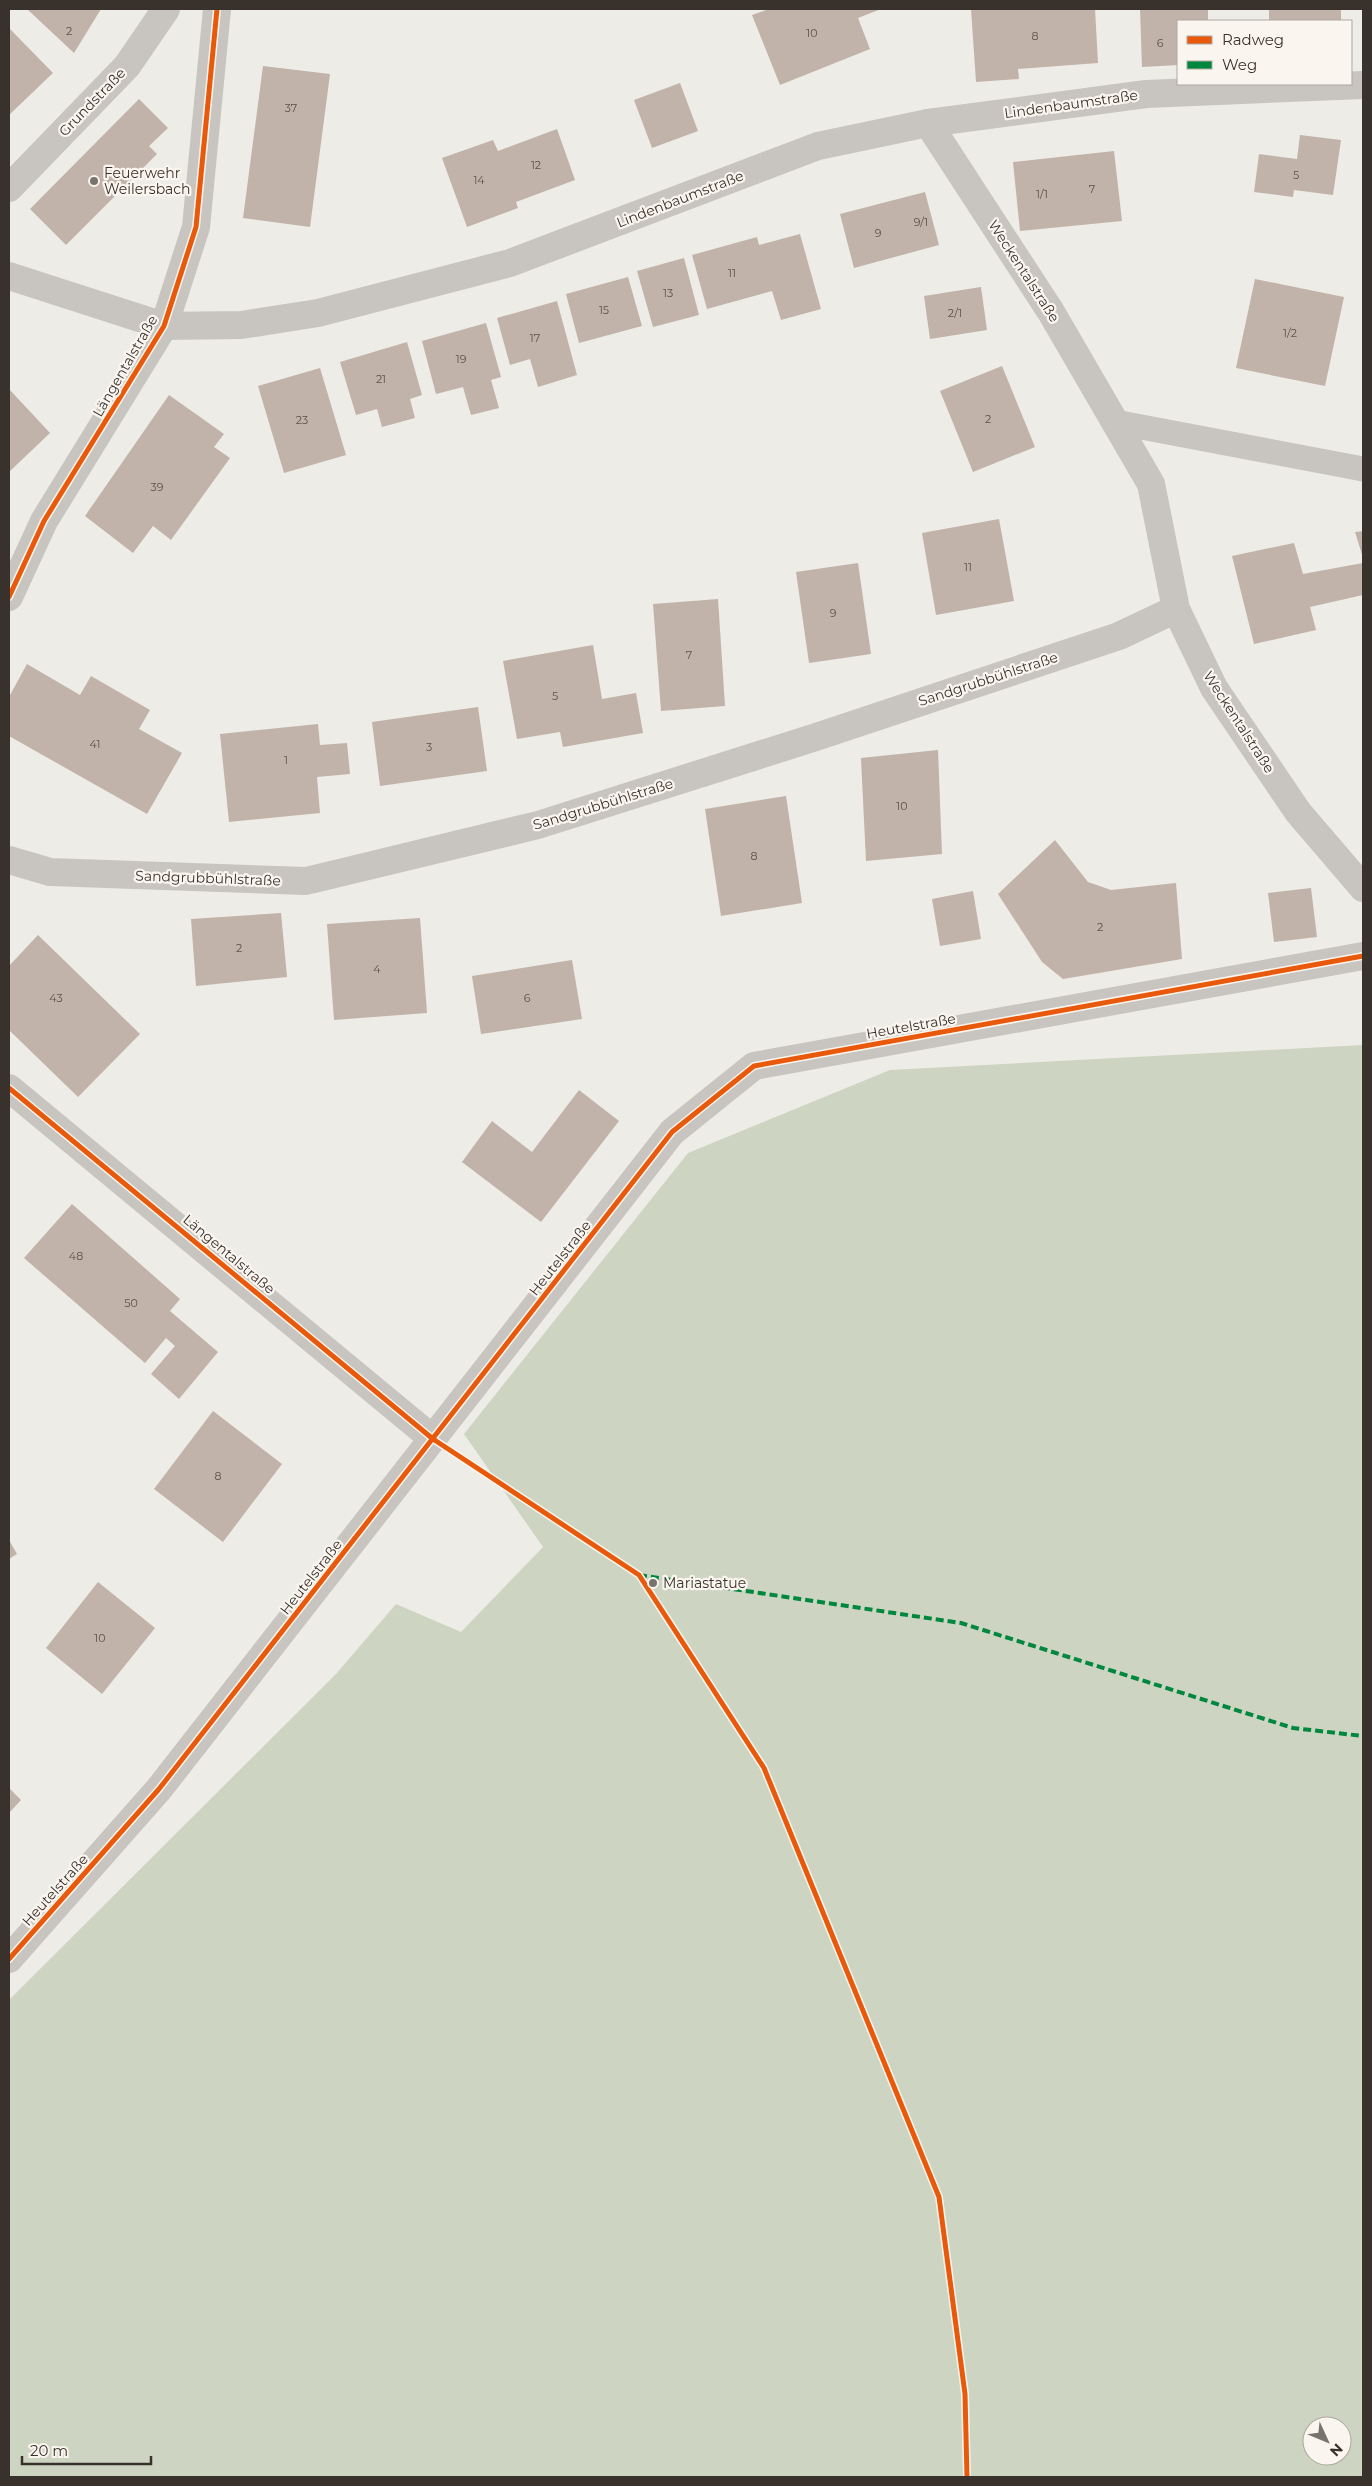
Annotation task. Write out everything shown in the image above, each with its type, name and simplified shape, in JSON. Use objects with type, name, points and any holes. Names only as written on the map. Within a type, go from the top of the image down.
[{"type":"street","name":"Grundstraße","points":[[9,188],[127,66],[166,9]]},
{"type":"street","name":"Längentalstraße","points":[[9,597],[44,521],[164,326],[196,227],[216,9]]},
{"type":"street","name":"Lindenbaumstraße","points":[[9,276],[164,326],[241,324],[318,313],[500,265],[818,146],[928,123],[1146,94],[1363,85]]},
{"type":"street","name":"Weckentalstraße","points":[[928,123],[1051,312],[1151,484],[1176,609],[1214,688],[1298,812],[1363,888]]},
{"type":"street","name":"Sandgrubbühlstraße","points":[[9,860],[50,872],[306,881],[538,825],[816,737],[1109,639],[1176,609]]},
{"type":"street","name":"Heutelstraße","points":[[9,1959],[159,1789],[672,1132],[754,1066],[1363,956]]},
{"type":"street","name":"Längentalstraße","points":[[9,1088],[433,1439]]},
{"type":"lane","points":[[1116,422],[1363,469]]},
{"type":"green space","points":[[1363,1045],[1363,2477],[9,2477],[9,2000],[336,1674],[396,1604],[461,1632],[543,1547],[464,1434],[688,1153],[890,1070]]},
{"type":"building","points":[[27,9],[101,9],[74,53]]},
{"type":"building","points":[[769,9],[881,9],[858,18],[870,49],[780,85],[752,15]]},
{"type":"building","points":[[971,9],[1095,9],[1098,63],[1018,69],[1019,79],[976,82]]},
{"type":"building","points":[[1140,9],[1208,9],[1208,20],[1177,20],[1177,65],[1142,67]]},
{"type":"building","points":[[1269,9],[1341,9],[1341,20],[1269,20]]},
{"type":"building","points":[[9,28],[53,73],[9,115]]},
{"type":"building","points":[[263,66],[330,74],[310,227],[243,218]]},
{"type":"building","points":[[680,83],[698,131],[652,148],[634,100]]},
{"type":"building","name":"Feuerwehr Weilersbach","points":[[139,99],[168,128],[149,146],[157,154],[66,245],[30,209]]},
{"type":"building","points":[[557,129],[575,180],[516,202],[518,208],[467,227],[442,158],[493,140],[498,151]]},
{"type":"building","points":[[1300,135],[1341,140],[1333,195],[1294,190],[1293,197],[1254,192],[1259,154],[1297,159]]},
{"type":"building","points":[[1114,151],[1122,221],[1020,231],[1013,162]]},
{"type":"building","points":[[925,192],[939,245],[854,268],[840,214]]},
{"type":"building","points":[[800,234],[821,309],[781,320],[772,291],[707,309],[692,255],[757,237],[759,245]]},
{"type":"building","points":[[684,258],[699,315],[653,327],[637,271]]},
{"type":"building","points":[[628,277],[642,326],[579,343],[566,294]]},
{"type":"building","points":[[1255,279],[1344,297],[1325,386],[1236,368]]},
{"type":"building","points":[[981,287],[987,330],[930,339],[924,296]]},
{"type":"building","points":[[557,301],[577,375],[538,387],[530,359],[510,365],[497,318]]},
{"type":"building","points":[[486,323],[501,377],[491,380],[499,408],[471,415],[463,387],[436,394],[422,341]]},
{"type":"building","points":[[407,342],[422,395],[410,399],[415,418],[382,427],[377,409],[356,415],[340,362]]},
{"type":"building","points":[[1002,366],[1035,447],[973,472],[940,391]]},
{"type":"building","points":[[320,368],[346,455],[284,473],[258,386]]},
{"type":"building","points":[[9,389],[50,433],[9,472]]},
{"type":"building","points":[[169,395],[224,434],[214,447],[230,458],[171,540],[153,526],[133,553],[85,516]]},
{"type":"building","points":[[999,519],[1014,601],[936,615],[922,533]]},
{"type":"building","points":[[1363,531],[1363,558],[1355,532]]},
{"type":"building","points":[[1294,543],[1303,574],[1363,563],[1363,595],[1310,607],[1316,630],[1254,644],[1232,556]]},
{"type":"building","points":[[858,563],[871,654],[809,663],[796,572]]},
{"type":"building","points":[[718,599],[725,706],[661,711],[653,604]]},
{"type":"building","points":[[593,645],[602,699],[636,693],[643,733],[563,747],[560,732],[517,739],[503,661]]},
{"type":"building","points":[[27,664],[80,695],[91,676],[150,710],[139,729],[182,753],[147,814],[9,736],[9,697]]},
{"type":"building","points":[[478,707],[487,771],[380,786],[372,722]]},
{"type":"building","points":[[318,724],[320,745],[347,743],[350,774],[317,777],[320,813],[229,822],[220,734]]},
{"type":"building","points":[[938,750],[942,854],[866,861],[861,758]]},
{"type":"building","points":[[786,796],[802,903],[721,916],[705,809]]},
{"type":"building","points":[[1055,840],[1088,882],[1111,890],[1176,883],[1182,959],[1063,979],[1042,962],[998,894]]},
{"type":"building","points":[[1311,888],[1317,937],[1274,942],[1268,893]]},
{"type":"building","points":[[973,891],[981,939],[940,946],[932,899]]},
{"type":"building","points":[[281,913],[287,977],[196,986],[191,919]]},
{"type":"building","points":[[420,918],[427,1013],[334,1020],[327,924]]},
{"type":"building","points":[[38,935],[140,1034],[78,1097],[9,1030],[9,966]]},
{"type":"building","points":[[572,960],[582,1019],[481,1034],[472,976]]},
{"type":"building","points":[[579,1090],[619,1121],[541,1222],[462,1162],[492,1121],[532,1152]]},
{"type":"building","points":[[72,1204],[180,1299],[170,1311],[218,1352],[179,1399],[151,1374],[175,1346],[166,1338],[145,1363],[24,1258]]},
{"type":"building","points":[[213,1411],[282,1464],[223,1542],[154,1489]]},
{"type":"building","points":[[9,1540],[17,1554],[9,1559]]},
{"type":"building","points":[[98,1582],[155,1628],[102,1694],[46,1648]]},
{"type":"building","points":[[9,1788],[21,1800],[9,1813]]},
{"type":"marked path","points":[[639,1575],[961,1623],[1293,1728],[1363,1736]]},
{"type":"cycle path","points":[[9,597],[44,521],[164,326],[196,227],[217,9]]},
{"type":"cycle path","points":[[9,1959],[159,1789],[672,1132],[754,1066],[1363,956]]},
{"type":"cycle path","points":[[9,1088],[433,1439],[639,1575],[764,1768],[939,2197],[965,2394],[967,2477]]},
{"type":"place","name":"Feuerwehr Weilersbach","points":[[94,181]]},
{"type":"place","name":"Mariastatue","points":[[653,1583]]}]
